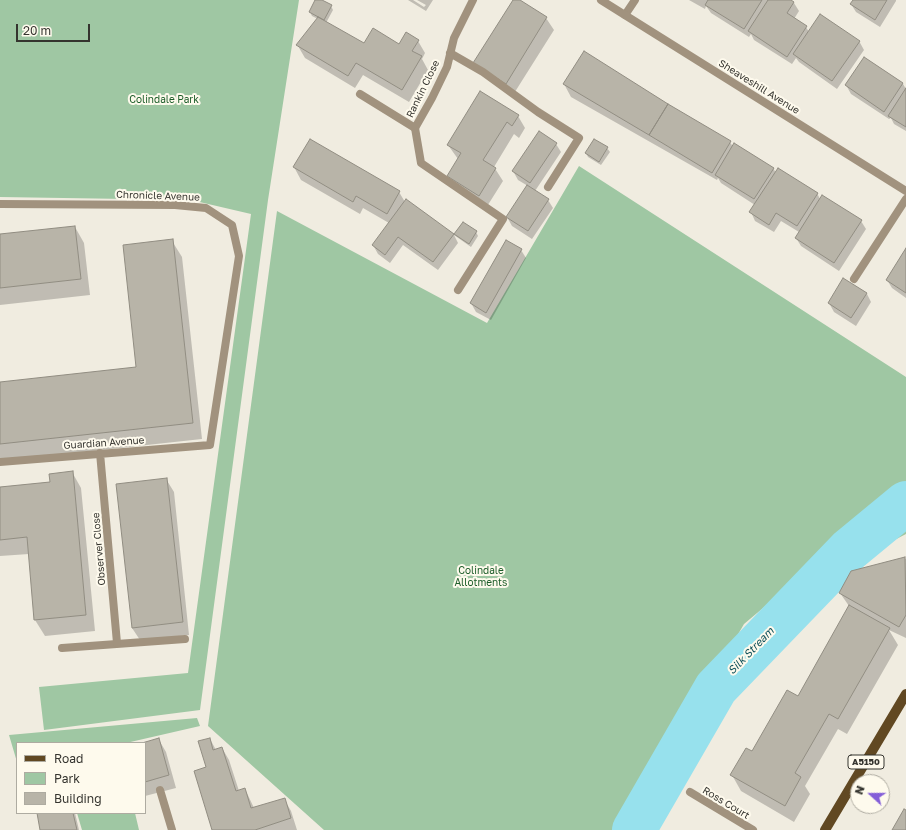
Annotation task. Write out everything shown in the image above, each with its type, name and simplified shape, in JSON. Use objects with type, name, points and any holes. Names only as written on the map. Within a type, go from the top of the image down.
[{"type":"main road","name":"A5150","points":[[825,830],[906,694]]},
{"type":"street","name":"Rankin Close","points":[[360,94],[415,128],[447,67],[454,38],[473,0]]},
{"type":"street","name":"Sheaveshill Avenue","points":[[601,0],[906,191]]},
{"type":"street","points":[[625,15],[635,0]]},
{"type":"street","points":[[450,53],[483,72],[538,112],[579,138],[548,187]]},
{"type":"street","points":[[415,128],[421,163],[503,219],[458,290]]},
{"type":"street","points":[[854,279],[906,200]]},
{"type":"street","name":"Chronicle Avenue","points":[[0,204],[175,205],[206,208],[232,226],[239,256],[210,445]]},
{"type":"street","name":"Guardian Avenue","points":[[0,462],[210,445]]},
{"type":"street","name":"Observer Close","points":[[100,453],[117,643]]},
{"type":"street","points":[[62,648],[185,639]]},
{"type":"street","points":[[160,790],[172,830]]},
{"type":"street","name":"Ross Court","points":[[690,792],[753,830]]},
{"type":"green space","name":"Colindale Park","points":[[0,0],[299,0],[268,200],[200,710],[44,730],[39,687],[188,673],[251,214],[191,200],[0,197]]},
{"type":"green space","name":"Colindale Allotments","points":[[579,166],[906,377],[906,488],[744,624],[625,830],[324,830],[208,726],[277,211],[487,323]]},
{"type":"green space","points":[[906,496],[906,534],[852,562],[795,614],[729,691],[687,756],[656,810],[648,830],[629,830],[751,627]]},
{"type":"green space","points":[[197,718],[200,726],[130,742],[16,742],[16,759],[9,735]]},
{"type":"green space","points":[[77,814],[135,814],[139,830],[82,830]]},
{"type":"building","points":[[315,0],[322,0],[332,5],[324,20],[309,12]]},
{"type":"building","points":[[513,0],[520,0],[547,17],[506,84],[473,63]]},
{"type":"building","points":[[708,0],[762,0],[744,29],[705,5]]},
{"type":"building","points":[[768,0],[791,0],[794,2],[787,13],[807,26],[787,57],[748,31]]},
{"type":"building","points":[[853,0],[887,0],[875,20],[850,4]]},
{"type":"building","points":[[820,14],[860,41],[832,81],[793,54]]},
{"type":"building","points":[[318,17],[364,43],[373,28],[399,44],[406,32],[419,40],[412,51],[422,56],[402,90],[356,63],[348,76],[296,45]]},
{"type":"building","points":[[584,51],[668,104],[649,135],[563,84]]},
{"type":"building","points":[[864,57],[903,83],[884,112],[845,85]]},
{"type":"building","points":[[906,88],[906,127],[888,116]]},
{"type":"building","points":[[480,91],[519,115],[512,126],[507,122],[483,160],[496,168],[479,196],[447,176],[461,153],[447,145]]},
{"type":"building","points":[[668,104],[731,141],[712,173],[649,135]]},
{"type":"building","points":[[539,131],[557,143],[530,183],[512,171]]},
{"type":"building","points":[[310,139],[400,191],[387,214],[356,196],[353,202],[293,167]]},
{"type":"building","points":[[594,139],[608,147],[599,162],[585,153]]},
{"type":"building","points":[[734,143],[774,168],[754,199],[715,175]]},
{"type":"building","points":[[778,168],[818,193],[797,226],[776,213],[769,225],[749,212]]},
{"type":"building","points":[[527,185],[549,199],[528,231],[506,217]]},
{"type":"building","points":[[822,195],[862,220],[834,263],[795,238]]},
{"type":"building","points":[[406,199],[454,234],[433,262],[398,237],[385,255],[372,245]]},
{"type":"building","points":[[463,222],[477,231],[469,244],[454,234]]},
{"type":"building","points":[[75,226],[81,279],[0,288],[0,234]]},
{"type":"building","points":[[173,239],[193,423],[0,444],[0,382],[136,367],[123,245]]},
{"type":"building","points":[[506,240],[522,249],[486,313],[470,303]]},
{"type":"building","points":[[906,248],[906,293],[886,280]]},
{"type":"building","points":[[843,278],[867,293],[851,318],[828,303]]},
{"type":"building","points":[[73,471],[86,615],[34,620],[27,537],[0,540],[0,487],[50,482],[49,474]]},
{"type":"building","points":[[167,478],[183,622],[132,628],[116,484]]},
{"type":"building","points":[[905,557],[906,615],[899,627],[839,593],[851,571]]},
{"type":"building","points":[[849,605],[890,628],[838,719],[829,714],[795,773],[801,777],[785,806],[730,775],[746,748],[752,751],[787,690],[798,696]]},
{"type":"building","points":[[159,738],[169,775],[146,782],[145,742]]},
{"type":"building","points":[[210,738],[213,750],[222,747],[236,791],[245,788],[251,808],[285,798],[291,818],[255,830],[212,830],[194,771],[206,767],[198,741]]},
{"type":"building","points":[[904,809],[906,810],[906,830],[892,830]]},
{"type":"building","points":[[37,814],[73,814],[77,830],[40,830]]},
{"type":"waterway","name":"Silk Stream","points":[[634,830],[716,688],[849,550],[906,503]]}]
